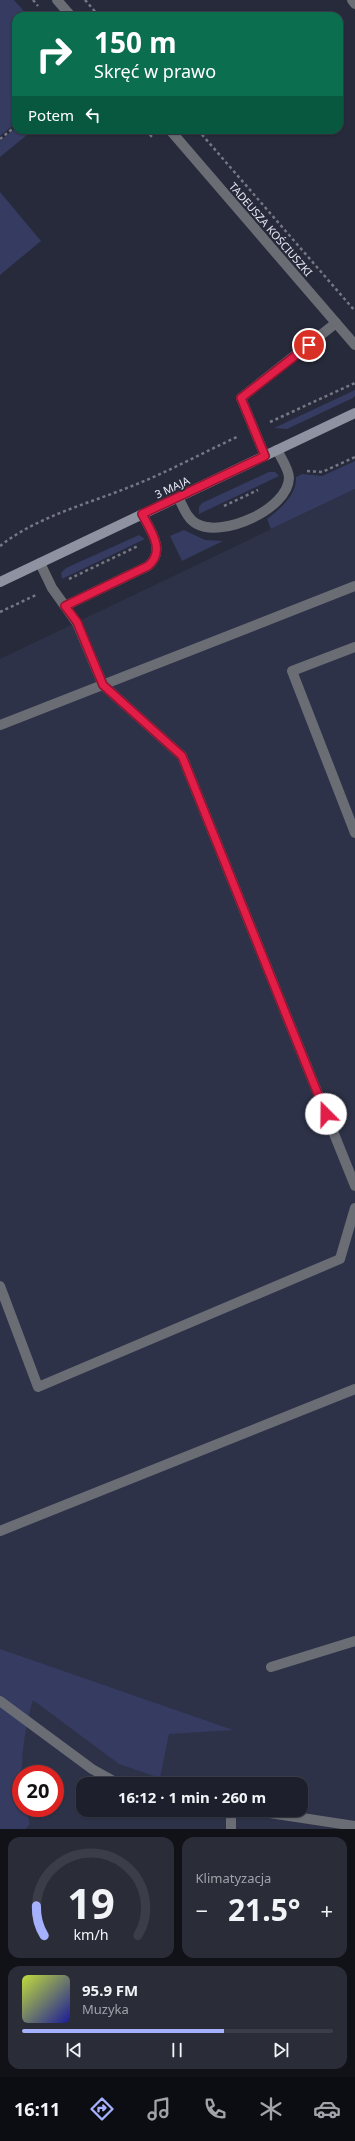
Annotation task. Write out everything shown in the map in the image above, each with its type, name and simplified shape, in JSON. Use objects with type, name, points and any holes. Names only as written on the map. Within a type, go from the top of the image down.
[{"type":"street","points":[[57,0],[68,12]]},
{"type":"street","points":[[352,0],[355,4]]},
{"type":"street","name":"TADEUSZA KOŚCIUSZKI","points":[[173,134],[355,345]]},
{"type":"street","points":[[265,456],[241,398],[336,323]]},
{"type":"street","name":"3 MAJA","points":[[0,582],[355,413]]},
{"type":"street","points":[[178,497],[189,518],[200,526],[217,528],[228,527],[253,518],[275,502],[287,486],[287,471],[277,450]]},
{"type":"street","points":[[65,606],[148,566],[153,562],[157,552],[157,545],[142,514]]},
{"type":"street","points":[[40,563],[52,588],[77,622],[103,685],[182,756],[355,1186]]},
{"type":"street","points":[[0,725],[355,586]]},
{"type":"street","points":[[355,647],[292,671],[355,833]]},
{"type":"street","points":[[0,1286],[38,1388],[340,1259],[355,1208]]},
{"type":"street","points":[[0,1531],[355,1389]]},
{"type":"street","points":[[272,1668],[355,1641]]},
{"type":"street","points":[[0,1701],[92,1769],[106,1777]]},
{"type":"street","points":[[231,1817],[231,1829]]},
{"type":"street","points":[[296,1817],[355,1826]]},
{"type":"path","points":[[85,0],[96,12]]},
{"type":"path","points":[[0,139],[12,129]]},
{"type":"path","points":[[201,134],[355,312]]},
{"type":"path","points":[[269,422],[355,383]]},
{"type":"path","points":[[0,546],[13,536],[84,502],[132,486],[239,436]]},
{"type":"shaded area","points":[[0,0],[14,0],[24,12],[12,12],[12,126],[0,136]]},
{"type":"shaded area","points":[[12,131],[12,134],[28,134],[0,157],[0,141]]},
{"type":"shaded area","points":[[0,192],[41,241],[0,275]]},
{"type":"shaded area","points":[[355,390],[355,396],[353,398],[287,429],[274,428]]},
{"type":"shaded area","points":[[355,461],[355,489],[271,529],[267,519],[291,496],[296,484],[296,477],[302,474],[322,476]]},
{"type":"shaded area","points":[[269,472],[275,472],[279,476],[199,514],[199,507],[202,503]]},
{"type":"shaded area","points":[[355,489],[355,1829],[26,1829],[30,1824],[28,1817],[64,1817],[64,1765],[21,1765],[26,1721],[0,1665],[0,659]]},
{"type":"shaded area","points":[[184,530],[205,540],[223,541],[182,561],[170,536]]},
{"type":"shaded area","points":[[139,535],[145,539],[62,579],[61,573],[66,568]]},
{"type":"shaded area","points":[[0,1649],[233,1730],[169,1734],[160,1777],[157,1777],[119,1764],[33,1700],[26,1726],[22,1765],[12,1765],[12,1817],[28,1817],[30,1824],[26,1829],[0,1829]]},
{"type":"route","points":[[309,345],[241,398],[265,456],[142,514],[155,538],[157,545],[156,557],[153,562],[148,566],[65,606],[77,622],[103,685],[182,756],[326,1114]]}]
